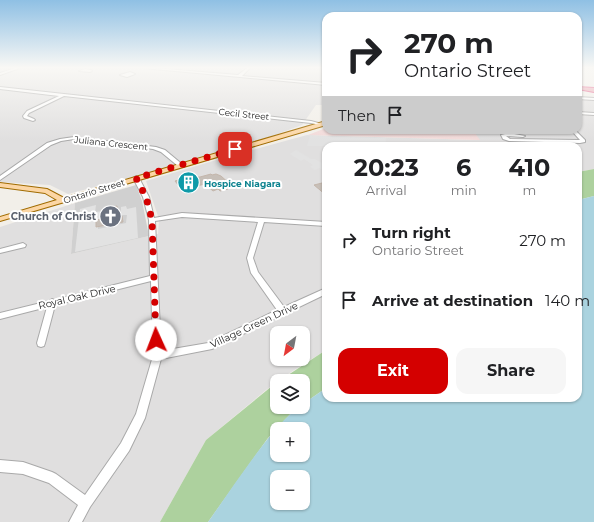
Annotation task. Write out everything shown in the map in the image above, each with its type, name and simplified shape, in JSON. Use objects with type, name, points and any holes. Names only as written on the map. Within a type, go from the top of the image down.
[{"type":"highway","points":[[582,93],[594,94]]},
{"type":"main road","name":"Ontario Street","points":[[0,219],[322,123]]},
{"type":"main road","points":[[0,185],[47,191],[62,200]]},
{"type":"street","name":"Cecil Street","points":[[39,92],[322,123]]},
{"type":"street","points":[[33,120],[26,118],[25,116],[28,112],[63,95]]},
{"type":"street","points":[[582,98],[594,99]]},
{"type":"street","points":[[582,113],[594,114]]},
{"type":"street","points":[[547,141],[509,134],[503,135],[509,140],[580,142],[583,141],[577,134]]},
{"type":"street","name":"Juliana Crescent","points":[[0,178],[49,144],[60,140],[74,138],[154,148],[163,151],[180,165]]},
{"type":"street","points":[[75,522],[86,503],[125,447],[141,415],[157,356],[152,220],[146,197],[136,178]]},
{"type":"street","points":[[152,220],[182,215],[322,224]]},
{"type":"street","points":[[262,220],[250,258],[255,273],[283,312]]},
{"type":"street","points":[[0,251],[23,244]]},
{"type":"street","name":"Royal Oak Drive","points":[[0,316],[154,278]]},
{"type":"street","name":"Village Green Drive","points":[[157,356],[209,346],[322,293]]},
{"type":"street","points":[[41,343],[52,302]]},
{"type":"street","points":[[0,466],[23,468],[52,478],[86,503]]},
{"type":"shaded area","points":[[0,92],[322,92],[322,105],[316,105],[302,125],[231,151],[68,194],[50,185],[0,182]]},
{"type":"shaded area","points":[[582,96],[594,97],[594,169],[582,171],[582,142],[322,142],[322,353],[310,360],[310,326],[270,326],[270,366],[301,366],[288,374],[270,374],[270,387],[206,440],[160,522],[0,522],[0,227],[75,203],[71,254],[158,234],[159,219],[146,181],[307,135],[479,140],[475,134],[582,134]]},
{"type":"shaded area","points":[[322,130],[322,134],[476,134],[480,140],[308,135]]},
{"type":"shaded area","points":[[310,136],[386,138],[386,142],[322,142],[322,146],[307,146]]},
{"type":"shaded area","points":[[296,150],[311,159],[315,159],[322,163],[322,169],[319,168],[315,170],[310,167],[313,165],[304,159],[301,161],[290,154]]},
{"type":"shaded area","points":[[136,185],[142,201],[149,236],[71,254],[75,203]]},
{"type":"shaded area","points":[[96,205],[95,212],[104,211],[105,218],[98,219],[98,229],[126,223],[127,215],[121,215],[121,207],[126,206],[127,209],[136,207],[138,238],[75,252],[80,209]]},
{"type":"green space","points":[[594,169],[594,196],[582,199],[582,171]]},
{"type":"green space","points":[[322,353],[322,391],[310,399],[310,374],[290,374],[302,366],[310,366],[310,361]]},
{"type":"green space","points":[[270,388],[270,414],[290,414],[283,422],[270,422],[270,436],[208,522],[160,522],[206,440]]},
{"type":"water","points":[[594,196],[594,522],[208,522],[270,436],[270,462],[310,462],[310,422],[282,422],[291,414],[310,414],[310,399],[322,391],[322,402],[582,402],[582,199]]},
{"type":"building","name":"Hospice Niagara","points":[[211,174],[221,176],[231,185],[226,187],[228,189],[220,191],[218,189],[213,191],[205,184],[188,188],[185,186],[179,186],[175,181],[194,175],[196,177],[200,177]]},
{"type":"building","points":[[322,183],[322,192],[314,185]]},
{"type":"building","name":"Church of Christ","points":[[117,206],[118,217],[122,216],[123,222],[96,227],[96,220],[104,219],[104,209]]},
{"type":"place","name":"Hospice Niagara","points":[[189,183]]},
{"type":"place","name":"Church of Christ","points":[[111,216]]},
{"type":"route","points":[[156,340],[152,220],[146,197],[136,178],[235,149]]}]
